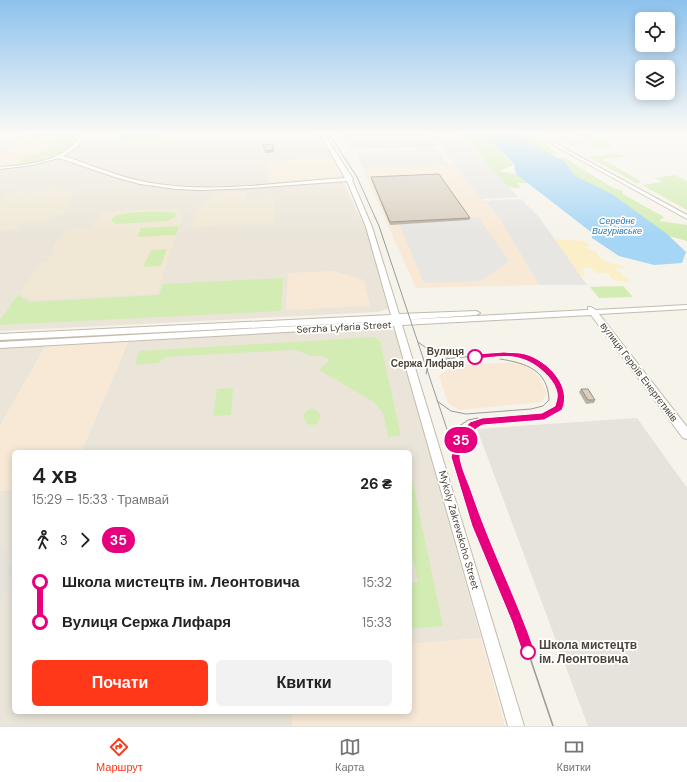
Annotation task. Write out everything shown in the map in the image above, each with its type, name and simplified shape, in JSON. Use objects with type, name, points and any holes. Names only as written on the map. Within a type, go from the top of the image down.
[{"type":"street","points":[[95,168],[134,181],[169,187],[218,188],[350,179]]},
{"type":"street","name":"Mykoly Zakrevskoho Street","points":[[344,168],[350,179],[369,227],[516,726]]},
{"type":"street","points":[[598,168],[687,217]]},
{"type":"street","name":"Serzha Lyfaria Street","points":[[592,310],[687,303]]},
{"type":"street","name":"Serzha Lyfaria Street","points":[[0,337],[687,307]]},
{"type":"street","name":"вулиця Героїв Енергетиків","points":[[592,310],[687,435]]},
{"type":"street","name":"Serzha Lyfaria Street","points":[[0,345],[397,320]]},
{"type":"shaded area","points":[[0,168],[268,168],[269,184],[342,179],[368,235],[388,307],[387,309],[378,312],[0,331]]},
{"type":"shaded area","points":[[268,168],[338,168],[342,179],[269,184]]},
{"type":"shaded area","points":[[362,168],[456,168],[500,219],[539,285],[416,288]]},
{"type":"shaded area","points":[[457,168],[491,168],[518,197],[481,199]]},
{"type":"shaded area","points":[[52,188],[59,188],[62,191],[76,191],[64,213],[44,220],[24,221],[19,230],[0,231],[0,203],[6,195],[25,190],[28,194]]},
{"type":"shaded area","points":[[246,192],[246,199],[274,198],[275,223],[191,227],[197,207],[203,205],[205,200],[211,198],[214,193]]},
{"type":"shaded area","points":[[521,199],[539,217],[587,285],[539,285],[500,219],[485,201]]},
{"type":"shaded area","points":[[178,209],[182,217],[157,294],[33,300],[20,293],[41,263],[47,261],[54,252],[51,250],[65,230],[92,228],[102,211]]},
{"type":"shaded area","points":[[478,217],[509,261],[481,281],[424,283],[398,221]]},
{"type":"shaded area","points":[[333,271],[364,280],[370,306],[286,310],[288,273]]},
{"type":"shaded area","points":[[382,326],[392,329],[397,336],[481,638],[412,644],[412,450],[82,450],[128,342]]},
{"type":"shaded area","points":[[128,342],[82,450],[12,450],[12,489],[0,491],[0,426],[46,345]]},
{"type":"shaded area","points":[[46,345],[0,426],[0,347]]},
{"type":"shaded area","points":[[518,362],[534,371],[541,381],[547,393],[542,402],[459,410],[448,403],[439,375],[457,365]]},
{"type":"shaded area","points":[[637,418],[687,488],[687,726],[588,726],[477,429]]},
{"type":"shaded area","points":[[12,489],[12,714],[292,714],[292,726],[0,726],[0,491]]},
{"type":"shaded area","points":[[0,546],[5,550],[8,558],[8,565],[12,565],[12,571],[3,599],[0,600]]},
{"type":"shaded area","points":[[481,638],[505,726],[292,726],[292,714],[412,714],[412,644]]},
{"type":"green space","points":[[486,168],[506,168],[499,171],[520,175],[530,183],[517,183],[521,187],[509,187],[494,177]]},
{"type":"green space","points":[[562,168],[581,168],[613,188],[623,191],[623,194],[664,217],[659,221],[687,225],[687,241],[665,235],[568,174]]},
{"type":"green space","points":[[609,168],[617,168],[642,182],[636,183]]},
{"type":"green space","points":[[675,175],[687,181],[687,210],[642,185],[662,182],[655,178]]},
{"type":"green space","points":[[129,213],[175,213],[176,216],[167,221],[116,224],[111,220],[115,217]]},
{"type":"green space","points":[[179,226],[176,235],[137,237],[141,228]]},
{"type":"green space","points":[[167,249],[161,266],[143,267],[151,250]]},
{"type":"green space","points":[[283,278],[281,311],[0,325],[0,320],[18,295],[30,302],[159,295],[163,284]]},
{"type":"green space","points":[[623,286],[633,297],[599,298],[590,287]]},
{"type":"green space","points":[[374,337],[380,341],[401,436],[388,437],[383,413],[374,402],[319,370],[330,360],[323,356],[311,356],[295,350],[165,357],[158,363],[135,365],[139,351]]},
{"type":"green space","points":[[233,388],[231,415],[213,416],[217,389]]},
{"type":"green space","points":[[312,409],[318,411],[320,417],[318,423],[312,425],[306,423],[304,417],[306,411]]},
{"type":"green space","points":[[412,479],[443,626],[412,629],[412,583],[418,582],[412,554]]},
{"type":"sand","points":[[554,239],[583,241],[591,246],[584,247],[597,252],[605,261],[627,269],[613,267],[630,281],[616,281],[609,276],[610,273],[596,273],[590,267],[583,268],[585,277],[580,275]]},
{"type":"water","name":"Середнє Вигурівське","points":[[515,168],[569,168],[575,176],[612,194],[667,234],[686,252],[682,263],[654,265],[619,256],[592,238],[591,232],[516,174]]},
{"type":"building","points":[[439,174],[470,218],[390,222],[371,177]]},
{"type":"building","points":[[581,389],[588,389],[595,400],[588,400]]},
{"type":"tram line","points":[[351,168],[357,177],[379,226],[427,370]]},
{"type":"tram line","points":[[418,342],[433,353],[448,357]]},
{"type":"tram line","name":"35","points":[[475,357],[504,354],[524,356],[543,366],[551,374],[561,393],[559,408],[544,416],[482,422],[474,425],[468,429],[461,439],[455,457],[478,526],[518,622],[528,652]]},
{"type":"tram line","points":[[427,370],[428,366],[438,361],[447,359],[515,355],[525,358],[542,367],[549,373],[558,388],[560,397],[559,407],[544,416],[482,422],[472,428],[464,436],[456,455]]},
{"type":"tram line","points":[[438,401],[451,411],[466,414],[531,409],[543,406],[549,400],[548,390],[540,375],[527,366],[500,359]]},
{"type":"tram line","points":[[426,374],[427,370]]},
{"type":"tram line","points":[[427,370],[438,401]]},
{"type":"tram line","points":[[438,401],[456,455]]},
{"type":"tram line","points":[[452,444],[455,429],[468,420],[478,418]]},
{"type":"tram line","points":[[456,455],[483,537]]},
{"type":"tram line","points":[[482,536],[518,622],[553,726]]},
{"type":"place","name":"Вулиця Сержа Лифаря","points":[[475,357]]},
{"type":"place","name":"Школа мистецтв ім. Леонтовича","points":[[528,652]]}]
